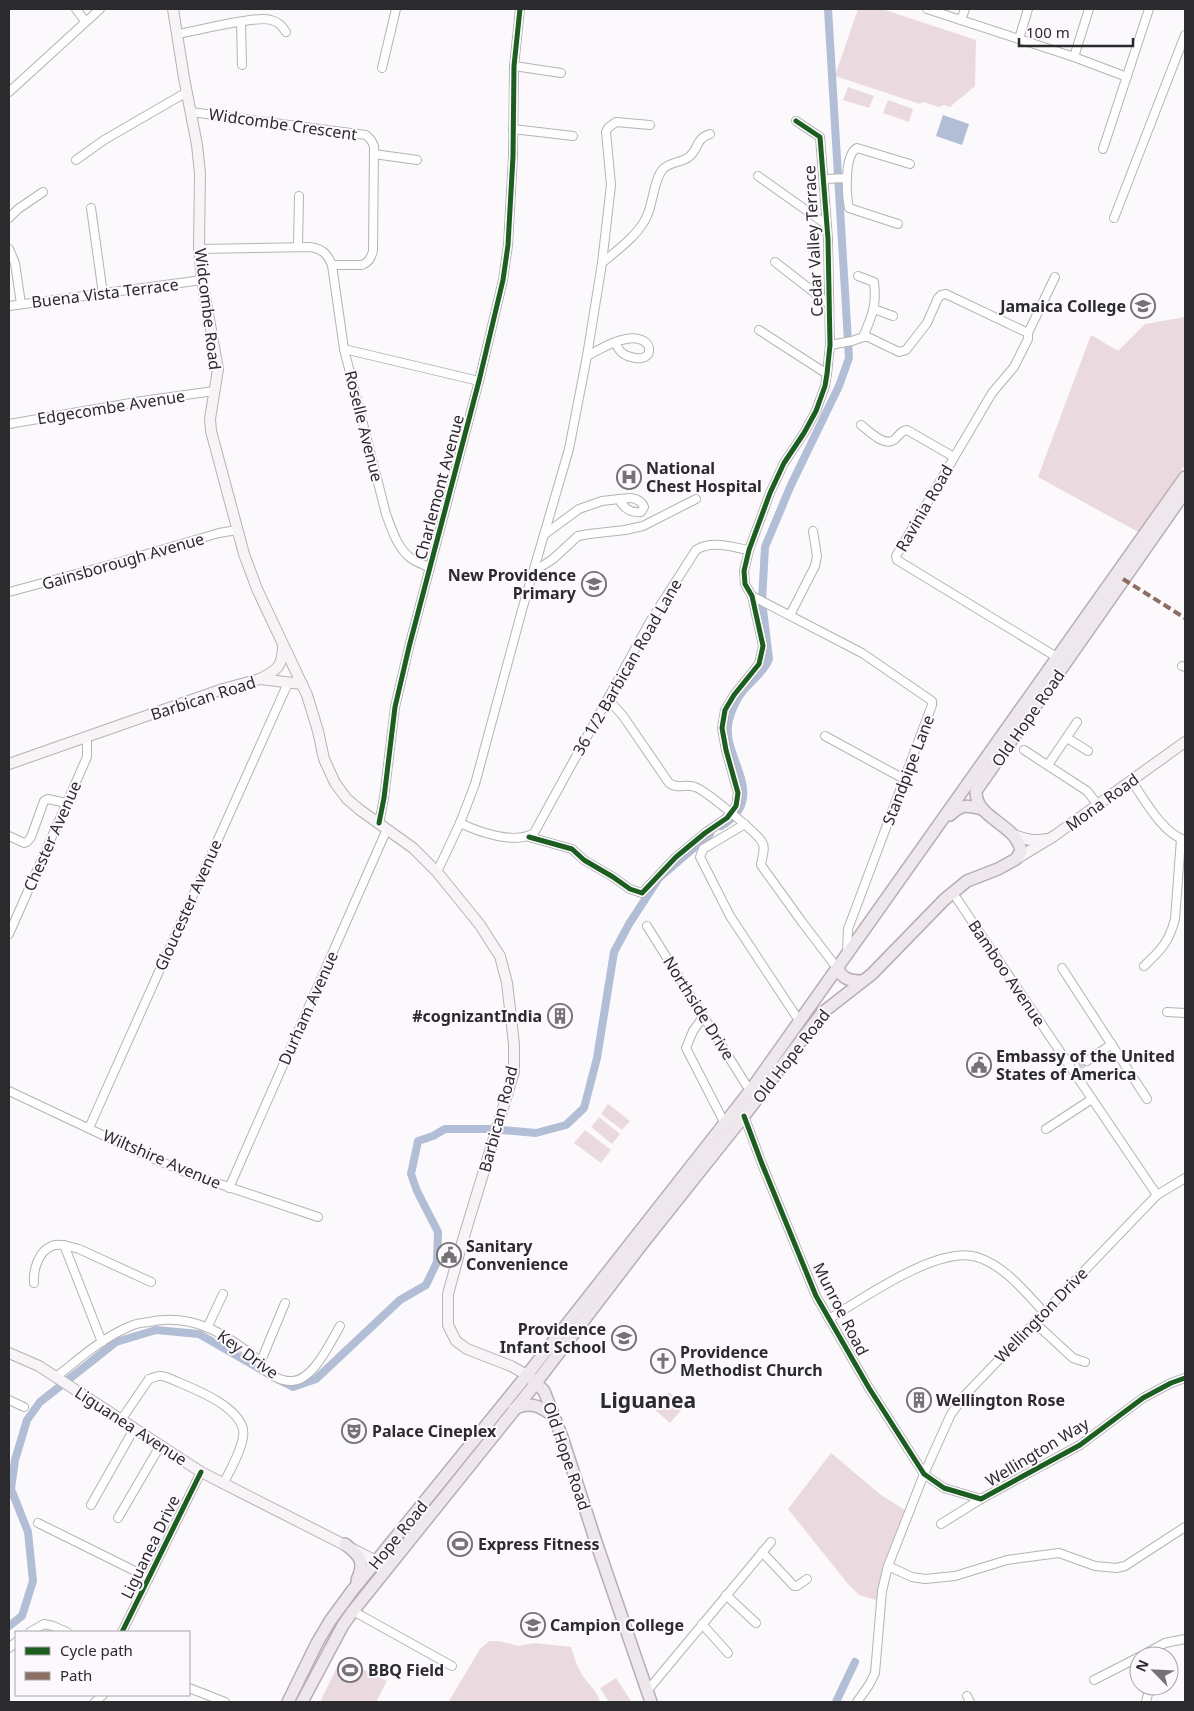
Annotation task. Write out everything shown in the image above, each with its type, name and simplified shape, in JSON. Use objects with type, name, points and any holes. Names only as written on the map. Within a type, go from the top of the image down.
[{"type":"main road","name":"Widcombe Road","points":[[173,9],[200,173],[199,248],[202,280],[218,368],[210,419],[211,432],[244,554],[257,589],[302,684]]},
{"type":"main road","name":"Old Hope Road","points":[[982,809],[976,798],[976,790],[1185,477]]},
{"type":"main road","name":"Old Hope Road","points":[[529,1378],[724,1122],[750,1091],[800,1022],[847,952],[943,821],[1007,727],[1062,660],[1185,492]]},
{"type":"main road","points":[[260,679],[272,673],[280,665],[284,647]]},
{"type":"main road","name":"Barbican Road","points":[[9,764],[260,679],[302,684],[314,716],[324,759],[335,784],[347,799],[413,848],[437,872],[485,932],[500,956],[507,983],[514,1044],[514,1072],[448,1294],[448,1325],[456,1341],[467,1349],[511,1366],[529,1378]]},
{"type":"main road","name":"Mona Road","points":[[1016,859],[1098,806],[1185,742]]},
{"type":"main road","points":[[943,821],[956,808],[968,805],[982,809],[1012,834],[1019,844],[1021,851],[1016,859]]},
{"type":"main road","points":[[1012,834],[1027,840],[1038,841],[1054,836]]},
{"type":"main road","name":"Old Hope Road","points":[[529,1378],[643,1243],[744,1116],[822,1013],[872,974],[907,936],[956,890],[967,882],[1016,859]]},
{"type":"main road","points":[[837,968],[844,978],[852,981],[862,981]]},
{"type":"main road","name":"Liguanea Avenue","points":[[9,1353],[40,1366],[201,1472],[383,1563]]},
{"type":"main road","name":"Old Hope Road","points":[[529,1378],[544,1391],[562,1437],[649,1697]]},
{"type":"main road","name":"Hope Road","points":[[288,1702],[322,1635],[352,1590],[383,1563],[514,1409],[529,1378]]},
{"type":"main road","name":"Hope Road","points":[[302,1702],[343,1624],[383,1563],[529,1378]]},
{"type":"main road","points":[[514,1409],[529,1404],[537,1406],[554,1416]]},
{"type":"main road","points":[[345,1544],[359,1557],[362,1565],[362,1571],[352,1590]]},
{"type":"street","points":[[76,9],[85,21]]},
{"type":"street","points":[[9,92],[100,9]]},
{"type":"street","points":[[382,68],[396,9]]},
{"type":"street","name":"Charlemont Avenue","points":[[383,826],[384,798],[395,707],[503,280],[508,245],[513,156],[514,66],[520,9]]},
{"type":"street","points":[[927,9],[1074,57],[1127,78]]},
{"type":"street","points":[[961,20],[965,9]]},
{"type":"street","points":[[1019,39],[1028,9]]},
{"type":"street","points":[[1074,57],[1090,9]]},
{"type":"street","points":[[1103,149],[1149,9]]},
{"type":"street","points":[[177,34],[259,19],[271,20],[282,25],[286,32]]},
{"type":"street","points":[[241,22],[242,65]]},
{"type":"street","points":[[1114,218],[1185,35]]},
{"type":"street","points":[[514,66],[561,73]]},
{"type":"street","points":[[76,160],[104,140],[187,92]]},
{"type":"street","name":"Widcombe Crescent","points":[[191,112],[366,136],[371,140],[374,146],[372,256],[362,265],[332,265]]},
{"type":"street","name":"Cedar Valley Terrace","points":[[749,550],[770,493],[784,463],[816,411],[825,386],[827,374],[830,345],[827,225],[820,137],[796,121]]},
{"type":"street","points":[[437,872],[460,823],[475,784],[569,449],[602,263],[611,185],[606,132],[616,122],[650,125]]},
{"type":"street","points":[[513,129],[573,136]]},
{"type":"street","points":[[602,263],[631,237],[646,218],[658,178],[664,168],[669,164],[689,157],[700,138],[710,134]]},
{"type":"street","points":[[898,224],[849,208],[847,178],[849,157],[852,150],[857,148],[910,164]]},
{"type":"street","points":[[374,154],[417,160]]},
{"type":"street","points":[[758,176],[827,225]]},
{"type":"street","points":[[824,179],[847,178]]},
{"type":"street","points":[[9,218],[18,209],[43,192]]},
{"type":"street","points":[[298,248],[299,196]]},
{"type":"street","points":[[91,208],[102,294]]},
{"type":"street","points":[[199,248],[310,247],[323,251],[328,256],[332,265]]},
{"type":"street","points":[[9,249],[15,263],[21,304]]},
{"type":"street","points":[[775,262],[829,304]]},
{"type":"street","name":"Roselle Avenue","points":[[332,265],[344,348],[389,522],[403,551],[412,559],[430,568]]},
{"type":"street","points":[[858,276],[874,282],[874,309],[863,337]]},
{"type":"street","name":"Ravinia Road","points":[[1055,277],[1028,332],[1028,339],[1014,367],[992,393],[897,551],[896,556],[897,560],[1062,660]]},
{"type":"street","name":"Buena Vista Terrace","points":[[9,306],[202,280]]},
{"type":"street","points":[[830,345],[868,337],[899,352],[906,350],[927,323],[938,298],[946,294],[1028,332]]},
{"type":"street","points":[[874,309],[893,316]]},
{"type":"street","points":[[759,330],[827,374]]},
{"type":"street","points":[[587,356],[615,342]]},
{"type":"street","points":[[344,348],[479,381]]},
{"type":"street","name":"Edgecombe Avenue","points":[[9,424],[142,401],[214,391]]},
{"type":"street","points":[[861,425],[888,442],[894,440],[902,431],[907,430],[954,457]]},
{"type":"street","points":[[545,534],[580,509],[602,501],[619,499]]},
{"type":"street","points":[[534,572],[553,559],[578,536],[643,526],[696,500]]},
{"type":"street","name":"Gainsborough Avenue","points":[[9,592],[219,533],[237,530]]},
{"type":"street","points":[[790,615],[815,566],[816,556],[813,531]]},
{"type":"street","name":"36 1/2 Barbican Road Lane","points":[[532,835],[651,620],[696,550],[703,545],[712,544],[749,550]]},
{"type":"street","points":[[460,823],[497,836],[522,838],[532,835],[572,849],[584,860],[630,889],[642,893],[676,857],[705,832],[727,818],[736,806],[738,793],[722,728],[725,710],[734,695],[759,664],[763,646],[752,596],[745,584],[744,571],[749,550]]},
{"type":"street","name":"Standpipe Lane","points":[[752,596],[862,653],[932,701],[848,929],[847,952]]},
{"type":"street","name":"Gloucester Avenue","points":[[89,1128],[288,683]]},
{"type":"street","points":[[608,699],[623,716],[669,783],[678,788],[692,785],[703,790],[743,823],[763,843],[762,864],[837,968]]},
{"type":"street","points":[[1048,765],[1077,722]]},
{"type":"street","points":[[825,736],[904,780]]},
{"type":"street","name":"Chester Avenue","points":[[9,934],[87,757],[87,737]]},
{"type":"street","points":[[1067,738],[1088,751]]},
{"type":"street","points":[[1024,750],[1087,791],[1098,806]]},
{"type":"street","points":[[1131,780],[1157,818],[1170,831],[1183,840],[1172,931],[1161,951],[1144,966]]},
{"type":"street","points":[[9,836],[24,843],[27,842],[31,837],[44,801],[48,799],[66,804]]},
{"type":"street","points":[[743,823],[703,849],[700,858],[730,916],[800,1022]]},
{"type":"street","name":"Durham Avenue","points":[[229,1188],[383,826]]},
{"type":"street","name":"Bamboo Avenue","points":[[957,899],[1076,1068],[1092,1099],[1157,1195]]},
{"type":"street","name":"Northside Drive","points":[[647,926],[750,1091]]},
{"type":"street","points":[[1062,968],[1147,1099]]},
{"type":"street","points":[[1167,1012],[1185,1013]]},
{"type":"street","points":[[703,1017],[692,1031],[686,1048],[724,1122]]},
{"type":"street","points":[[1087,1061],[1112,1044]]},
{"type":"street","name":"Wiltshire Avenue","points":[[9,1091],[190,1174],[318,1216]]},
{"type":"street","points":[[1046,1129],[1092,1099]]},
{"type":"street","name":"Munroe Road","points":[[744,1116],[816,1296],[869,1388],[924,1474]]},
{"type":"street","name":"Wellington Drive","points":[[924,1474],[951,1414],[958,1403],[1157,1195],[1185,1178]]},
{"type":"street","points":[[64,1245],[102,1342]]},
{"type":"street","points":[[34,1283],[33,1275],[42,1253],[51,1246],[64,1245],[79,1248],[152,1282]]},
{"type":"street","points":[[829,1319],[897,1278],[932,1262],[956,1256],[975,1256],[1000,1270],[1013,1280],[1044,1312]]},
{"type":"street","points":[[208,1326],[223,1294]]},
{"type":"street","points":[[260,1361],[285,1303]]},
{"type":"street","name":"Key Drive","points":[[57,1378],[102,1342],[131,1325],[162,1319],[189,1321],[208,1326],[236,1342],[260,1361],[263,1368],[271,1374],[292,1381],[299,1380],[308,1374],[319,1361],[340,1326]]},
{"type":"street","points":[[1034,1322],[1073,1358],[1086,1362]]},
{"type":"street","points":[[121,1420],[149,1380],[155,1376],[162,1376],[197,1390],[220,1403],[237,1418],[243,1429],[244,1436],[223,1484]]},
{"type":"street","name":"Wellington Way","points":[[924,1474],[944,1488],[981,1499],[1080,1445],[1143,1398],[1171,1383],[1185,1378]]},
{"type":"street","points":[[9,1400],[24,1407]]},
{"type":"street","points":[[91,1505],[134,1429]]},
{"type":"street","points":[[118,1518],[160,1446]]},
{"type":"street","name":"Liguanea Drive","points":[[122,1631],[201,1472]]},
{"type":"street","points":[[860,1701],[875,1673],[882,1591],[888,1566],[924,1474]]},
{"type":"street","points":[[942,1524],[981,1499]]},
{"type":"street","points":[[38,1523],[149,1578]]},
{"type":"street","points":[[888,1566],[912,1577],[925,1579],[955,1576],[1007,1560],[1059,1553],[1095,1566],[1116,1568],[1125,1566],[1185,1527]]},
{"type":"street","points":[[649,1697],[702,1624],[771,1542]]},
{"type":"street","points":[[762,1552],[794,1586],[807,1579]]},
{"type":"street","points":[[726,1594],[756,1623]]},
{"type":"street","points":[[353,1610],[452,1666]]},
{"type":"street","points":[[32,1631],[44,1624],[65,1631]]},
{"type":"street","points":[[702,1624],[728,1653]]},
{"type":"street","points":[[1160,1646],[1165,1643],[1185,1640]]},
{"type":"street","points":[[1094,1680],[1129,1662]]},
{"type":"street","points":[[190,1688],[225,1702]]},
{"type":"shaded area","points":[[858,9],[882,9],[976,40],[975,86],[950,107],[944,105],[939,107],[923,102],[920,104],[835,76]]},
{"type":"shaded area","points":[[848,87],[874,96],[869,108],[843,100]]},
{"type":"shaded area","points":[[888,100],[913,109],[909,122],[883,113]]},
{"type":"shaded area","name":"Jamaica College","points":[[1185,317],[1185,465],[1138,532],[1038,477],[1091,335],[1118,351],[1145,324]]},
{"type":"shaded area","points":[[608,1104],[630,1121],[622,1130],[601,1114]]},
{"type":"shaded area","points":[[599,1117],[620,1134],[612,1144],[591,1127]]},
{"type":"shaded area","points":[[585,1130],[611,1150],[601,1163],[574,1143]]},
{"type":"shaded area","points":[[669,1392],[685,1406],[670,1423],[654,1409]]},
{"type":"shaded area","points":[[831,1453],[881,1495],[905,1510],[884,1569],[876,1600],[859,1595],[848,1584],[788,1509]]},
{"type":"shaded area","points":[[489,1641],[499,1641],[518,1646],[534,1643],[571,1647],[580,1671],[596,1693],[600,1702],[449,1701],[480,1649]]},
{"type":"shaded area","name":"BBQ Field","points":[[341,1659],[387,1681],[376,1702],[320,1702]]},
{"type":"shaded area","points":[[616,1678],[631,1701],[609,1702],[600,1688]]},
{"type":"water","points":[[943,115],[969,124],[962,145],[936,136]]},
{"type":"waterway","points":[[721,826],[735,815],[742,803],[743,791],[729,739],[728,726],[730,717],[740,694],[761,672],[769,659],[762,601],[765,547],[791,485],[839,386],[849,358],[828,9]]},
{"type":"waterway","points":[[279,1380],[293,1387],[316,1379],[400,1300],[426,1285],[437,1262],[438,1232],[417,1191],[411,1174],[418,1141],[433,1136],[445,1129],[490,1129],[536,1133],[566,1125],[584,1108],[597,1058],[614,952],[629,924],[659,878],[710,834]]},
{"type":"waterway","points":[[9,1626],[22,1616],[33,1581],[28,1532],[11,1489],[15,1460],[27,1420],[40,1402],[116,1342],[156,1330],[199,1334],[267,1373]]},
{"type":"waterway","points":[[836,1702],[855,1662]]},
{"type":"tunnel","points":[[1079,1066],[1087,1061]]},
{"type":"marked path","points":[[1123,579],[1185,618]]},
{"type":"cycle path","points":[[379,823],[384,798],[395,707],[503,280],[508,245],[513,156],[514,66],[520,9]]},
{"type":"cycle path","points":[[529,837],[572,849],[584,860],[630,889],[642,893],[676,857],[727,818],[736,806],[738,793],[722,728],[725,710],[734,695],[759,664],[763,646],[752,596],[745,584],[744,571],[749,550],[770,493],[784,463],[816,411],[825,386],[830,345],[828,239],[820,137],[796,121]]},
{"type":"cycle path","points":[[744,1116],[816,1296],[869,1388],[924,1474],[944,1488],[981,1499],[1080,1445],[1143,1398],[1171,1383],[1185,1378]]},
{"type":"cycle path","points":[[122,1631],[201,1472]]},
{"type":"place","name":"Jamaica College","points":[[1143,306]]},
{"type":"place","name":"National Chest Hospital","points":[[629,477]]},
{"type":"place","name":"New Providence Primary","points":[[594,584]]},
{"type":"place","name":"#cognizantIndia","points":[[560,1016]]},
{"type":"place","name":"Embassy of the United States of America","points":[[979,1065]]},
{"type":"place","name":"Sanitary Convenience","points":[[449,1255]]},
{"type":"place","name":"Providence Infant School","points":[[624,1338]]},
{"type":"place","name":"Providence Methodist Church","points":[[663,1361]]},
{"type":"place","name":"Wellington Rose","points":[[919,1400]]},
{"type":"place","name":"Palace Cineplex","points":[[354,1431]]},
{"type":"place","name":"Express Fitness","points":[[460,1544]]},
{"type":"place","name":"Campion College","points":[[533,1625]]},
{"type":"place","name":"BBQ Field","points":[[350,1670]]},
{"type":"district","name":"Liguanea","points":[[648,1401]]}]
